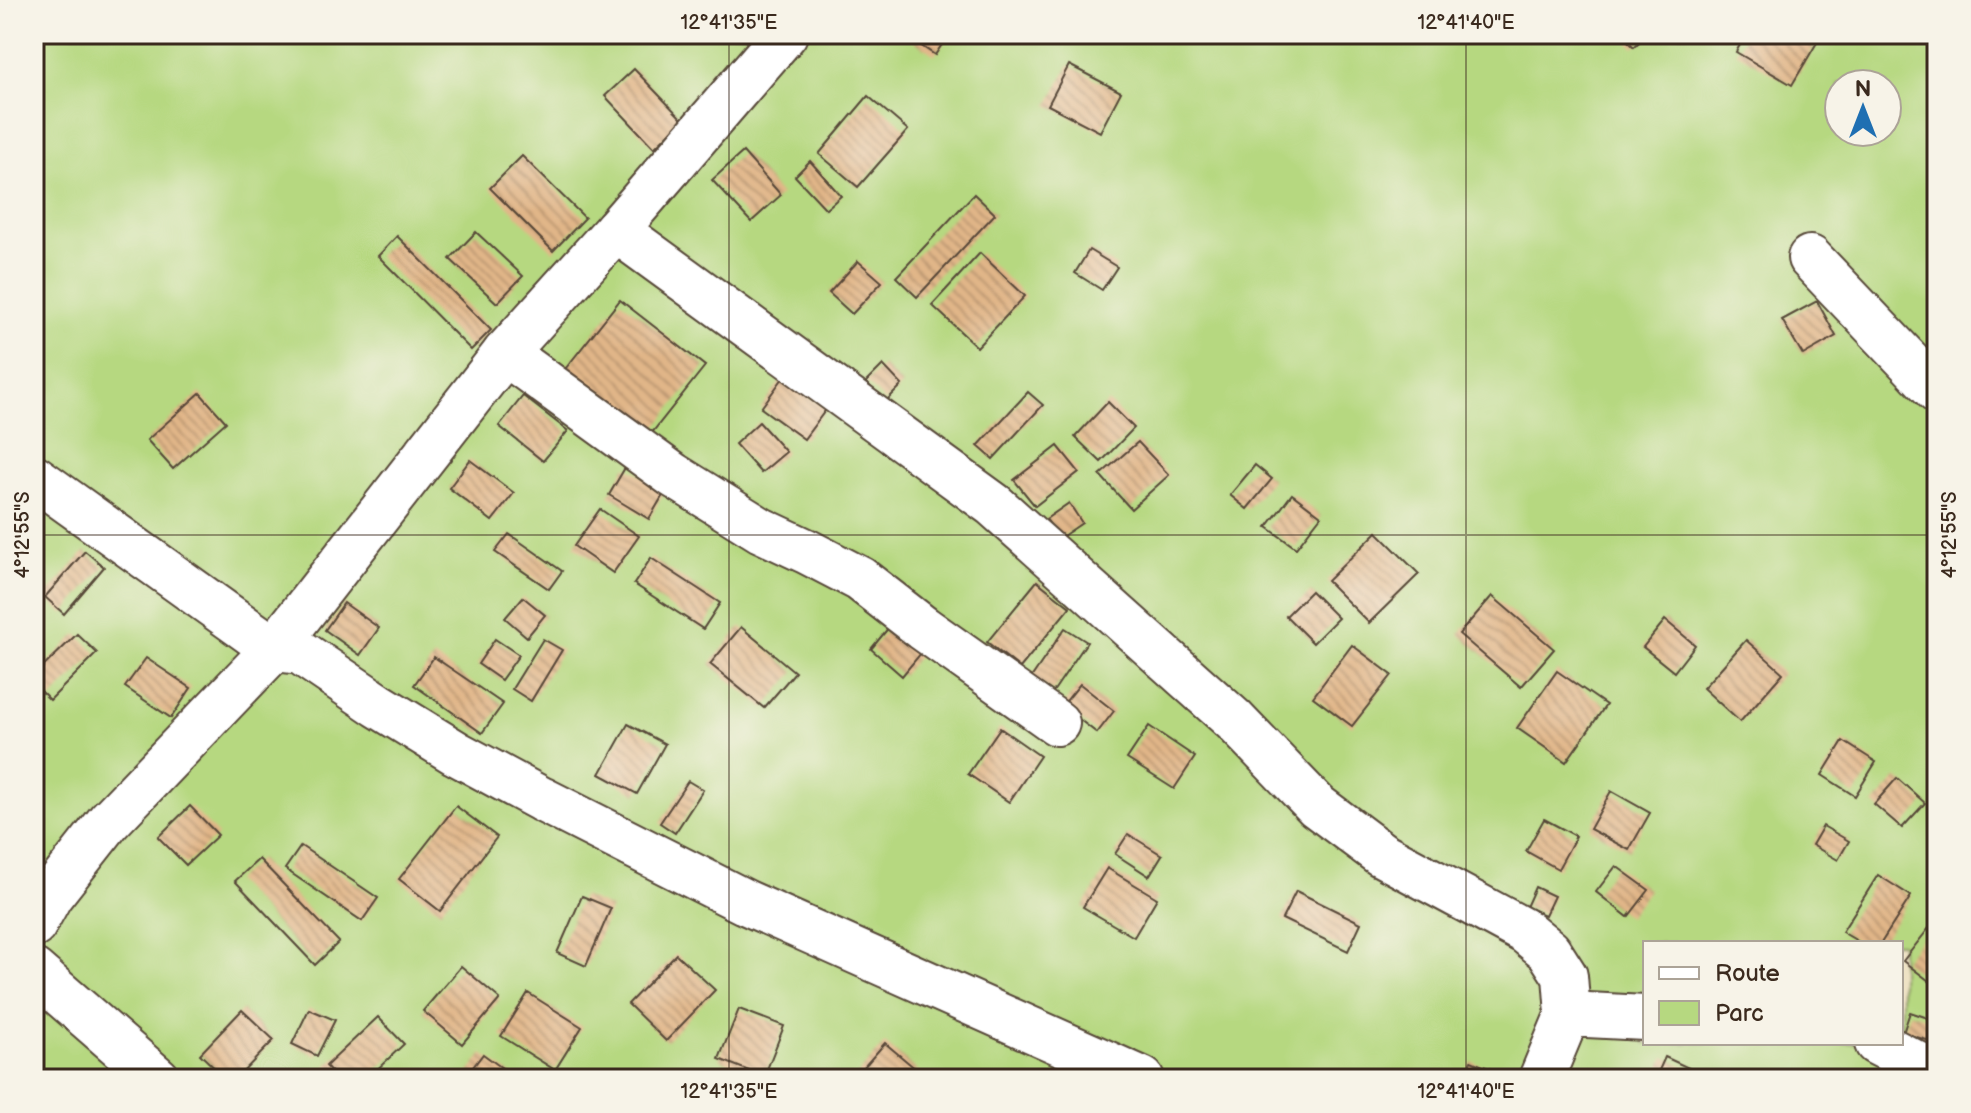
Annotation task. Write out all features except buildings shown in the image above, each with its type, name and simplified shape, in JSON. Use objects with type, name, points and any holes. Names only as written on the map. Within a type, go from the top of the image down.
[{"type":"street","points":[[34,925],[50,896],[109,821],[274,649],[505,353],[785,34]]},
{"type":"street","points":[[616,230],[994,505],[1234,720],[1317,806],[1381,854],[1526,932],[1549,951],[1565,976],[1568,1014],[1541,1079]]},
{"type":"street","points":[[1810,258],[1937,391]]},
{"type":"street","points":[[505,353],[673,475],[761,530],[860,579],[1057,723]]},
{"type":"street","points":[[34,477],[274,649],[300,652],[456,753],[745,902],[1142,1079]]},
{"type":"street","points":[[34,971],[158,1079]]},
{"type":"street","points":[[1568,1014],[1643,1018]]},
{"type":"street","points":[[1881,1045],[1937,1074]]},
{"type":"green space","points":[[34,34],[1937,34],[1937,1079],[34,1079]]}]
